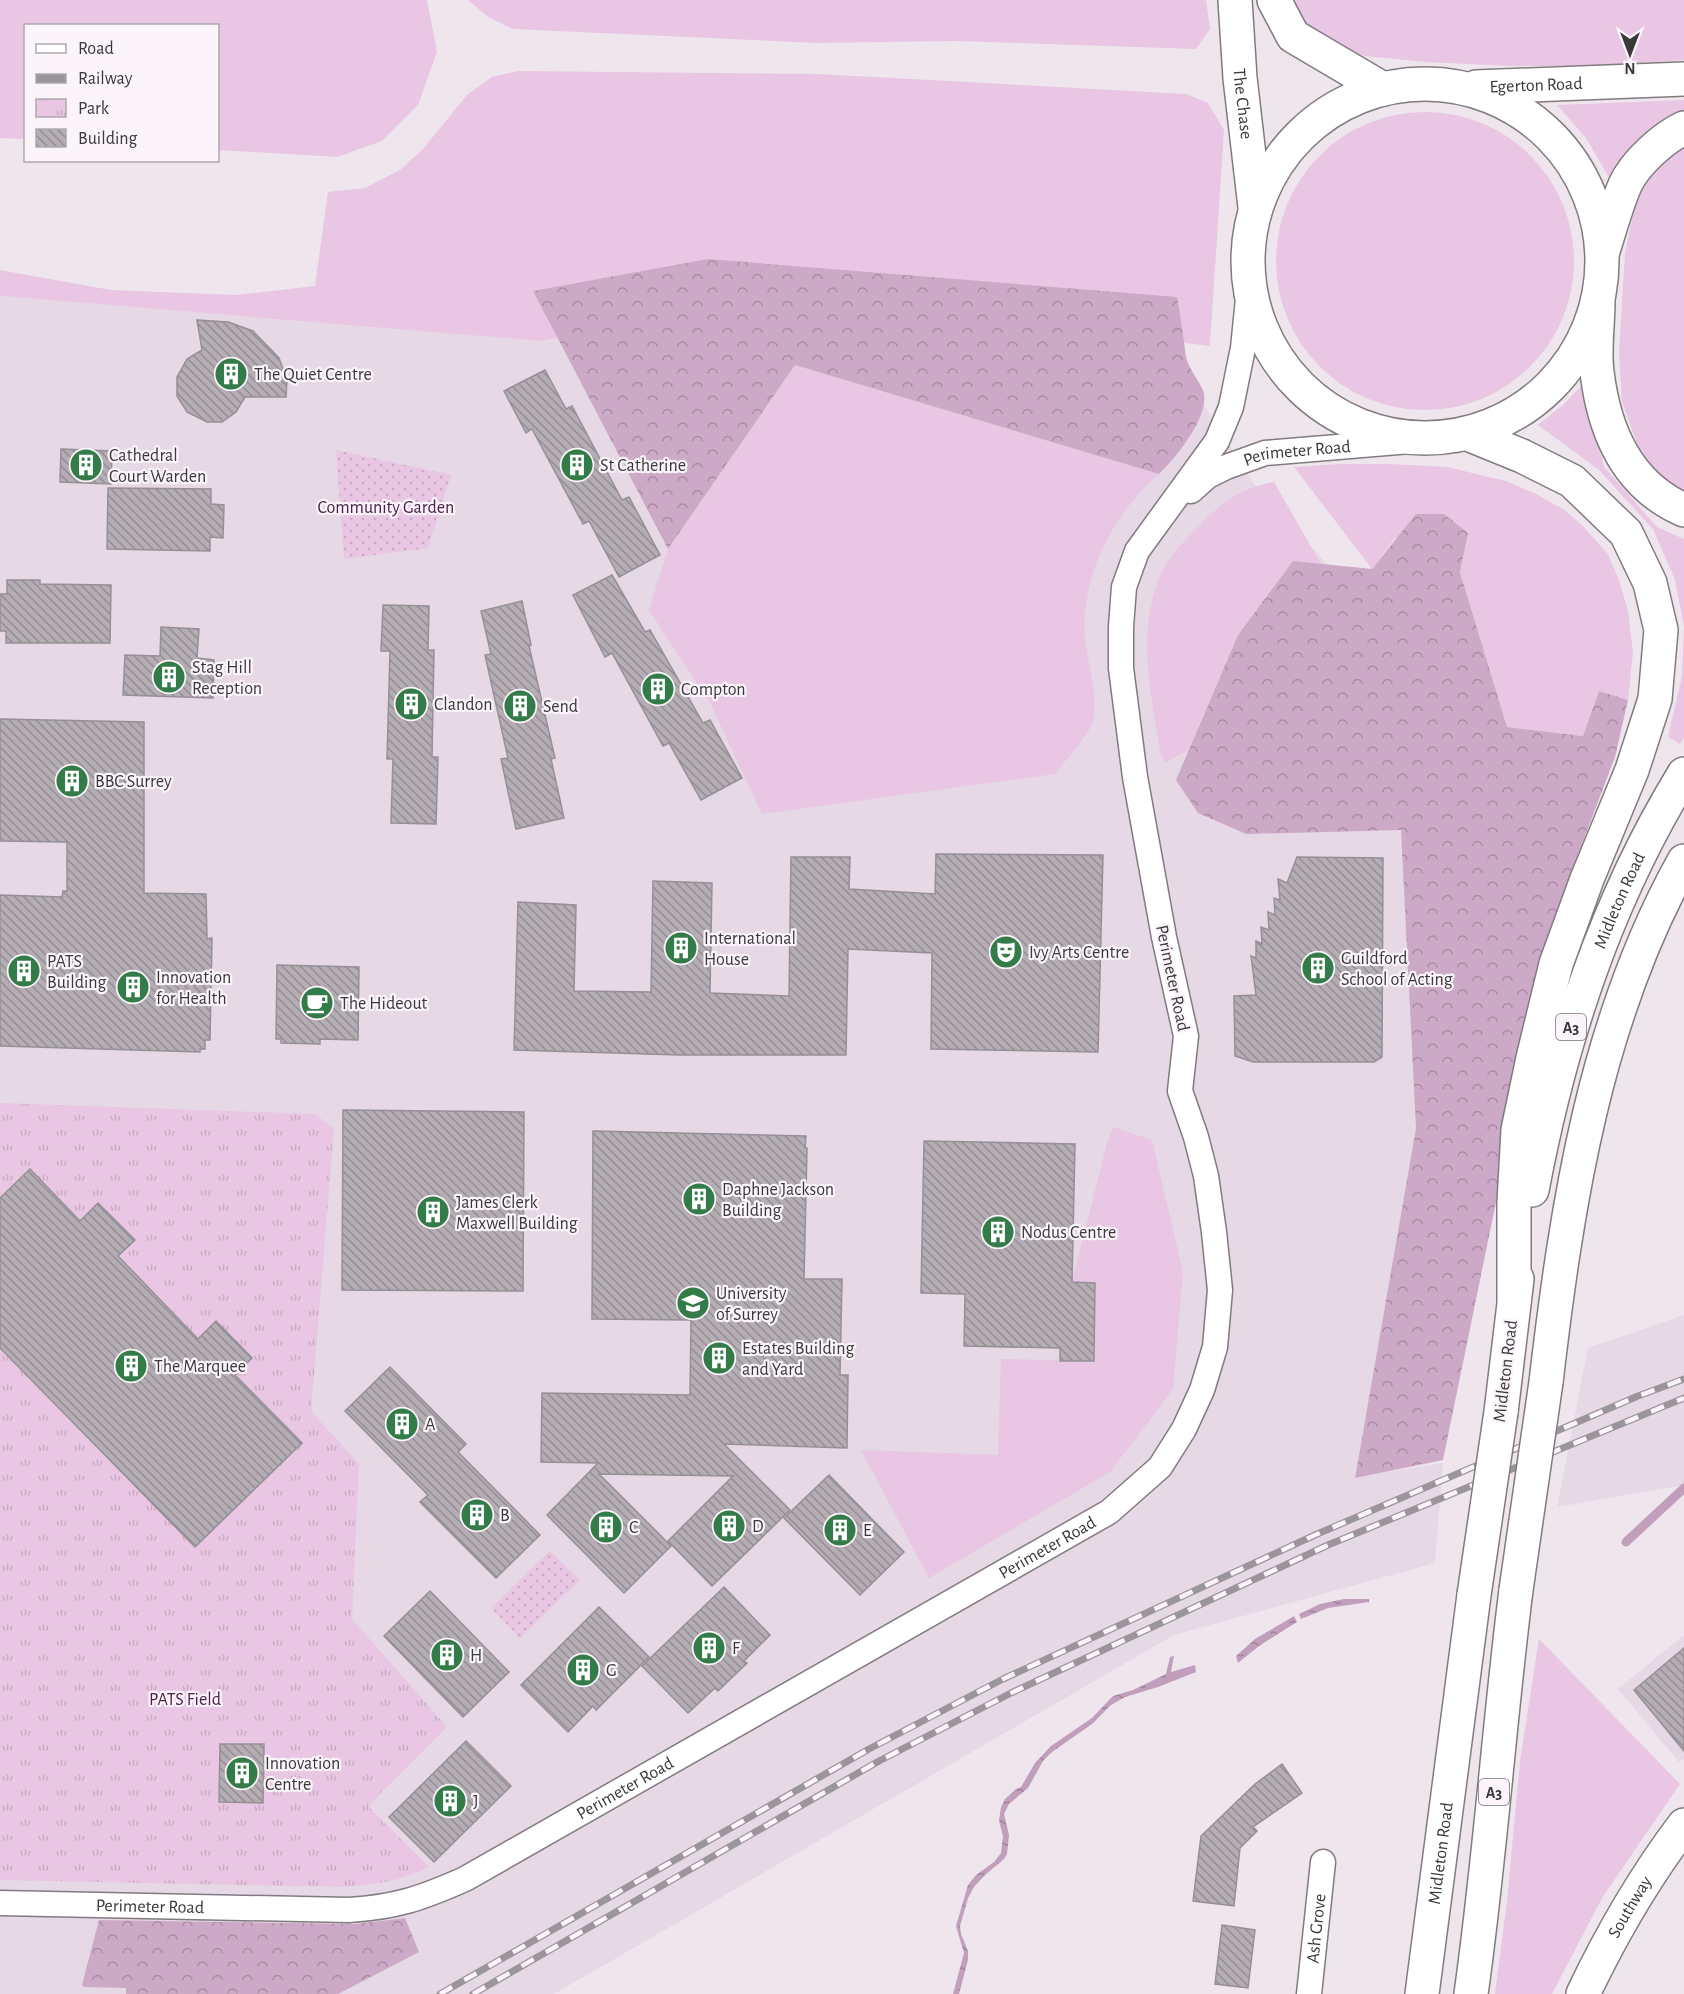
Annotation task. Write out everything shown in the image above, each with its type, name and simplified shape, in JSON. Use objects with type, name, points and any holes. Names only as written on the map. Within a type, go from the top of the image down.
[{"type":"main road","name":"The Chase","points":[[1235,0],[1240,78],[1255,207]]},
{"type":"main road","points":[[1274,0],[1293,36],[1383,89]]},
{"type":"main road","name":"Egerton Road","points":[[1459,87],[1684,79]]},
{"type":"main road","points":[[1598,302],[1581,348],[1552,387],[1513,416],[1468,434],[1434,439],[1377,433],[1325,408],[1283,369],[1248,299],[1247,263],[1255,207],[1275,165],[1306,129],[1344,103],[1383,89],[1421,84],[1459,87],[1514,107],[1559,145],[1590,194],[1603,251]]},
{"type":"main road","points":[[1684,128],[1673,133],[1645,157],[1626,183],[1603,251],[1598,302],[1597,370],[1610,434],[1634,474],[1666,502],[1684,510]]},
{"type":"main road","points":[[1468,434],[1522,456],[1572,481],[1626,533],[1650,583],[1661,630],[1655,699],[1632,770],[1587,879],[1556,964],[1531,1069],[1518,1130],[1514,1203],[1514,1300]]},
{"type":"main road","name":"Midleton Road","points":[[1422,1994],[1474,1595],[1501,1412],[1514,1300],[1528,1209],[1546,1118],[1571,1026],[1592,965],[1624,886],[1658,816],[1684,774]]},
{"type":"main road","name":"A3","points":[[1471,1994],[1482,1915],[1506,1665],[1555,1303],[1576,1173],[1599,1076],[1620,1006],[1658,912],[1684,861]]},
{"type":"main road","name":"Southway","points":[[1583,1994],[1626,1911],[1684,1825]]},
{"type":"street","name":"Perimeter Road","points":[[0,1903],[350,1910],[390,1907],[429,1896],[465,1880],[1109,1512],[1160,1467],[1184,1429],[1202,1390],[1215,1347],[1220,1290],[1206,1176],[1196,1137],[1180,1091],[1186,1036],[1149,858],[1135,777],[1121,668],[1124,587],[1137,551],[1217,441],[1231,408],[1243,348],[1248,299]]},
{"type":"street","name":"Perimeter Road","points":[[1172,505],[1208,476],[1265,453],[1434,439]]},
{"type":"street","name":"Ash Grove","points":[[1309,1994],[1323,1862]]},
{"type":"shaded area","name":"University of Surrey","points":[[0,296],[541,341],[692,310],[1162,340],[1255,485],[1441,690],[1416,1128],[1355,1477],[1443,1463],[1435,1563],[1174,1635],[554,1994],[0,1994]]},
{"type":"shaded area","points":[[1684,1315],[1684,1485],[1557,1507],[1588,1348]]},
{"type":"shaded area","points":[[1684,1635],[1684,1758],[1679,1762],[1618,1689]]},
{"type":"green space","points":[[0,0],[427,0],[437,52],[418,105],[382,141],[337,157],[219,150],[219,24],[24,24],[24,139],[0,138]]},
{"type":"green space","points":[[468,0],[1206,0],[1210,29],[1196,49],[957,41],[817,43],[513,29],[488,17]]},
{"type":"green space","points":[[1291,0],[1684,0],[1684,60],[1599,66],[1509,66],[1364,56],[1326,39],[1297,17]]},
{"type":"green space","points":[[518,71],[818,74],[1186,94],[1208,103],[1224,130],[1210,346],[1162,340],[692,310],[541,341],[0,296],[0,270],[111,290],[236,295],[315,286],[328,192],[365,188],[400,170],[423,149],[467,95],[492,77]]},
{"type":"green space","points":[[1684,100],[1684,110],[1664,119],[1628,151],[1611,181],[1586,138],[1557,105]]},
{"type":"green space","points":[[1425,112],[1468,118],[1495,129],[1520,146],[1540,166],[1563,204],[1571,232],[1574,261],[1568,304],[1557,331],[1540,356],[1520,376],[1482,399],[1454,407],[1425,410],[1382,404],[1355,393],[1330,376],[1310,356],[1287,318],[1279,290],[1276,261],[1282,218],[1293,191],[1310,166],[1330,146],[1368,123],[1396,115]]},
{"type":"green space","points":[[1684,144],[1684,494],[1659,476],[1638,446],[1622,402],[1619,352],[1625,253],[1634,208],[1641,188],[1653,169]]},
{"type":"green space","points":[[708,259],[1177,297],[1186,357],[1203,390],[1202,411],[1182,447],[1159,474],[795,365],[668,549],[533,291]]},
{"type":"green space","points":[[795,365],[1159,474],[1127,508],[1102,549],[1094,571],[1085,617],[1085,640],[1093,684],[1094,717],[1084,737],[1055,774],[762,814],[710,703],[649,610],[668,549]]},
{"type":"green space","points":[[1582,385],[1604,467],[1657,527],[1684,539],[1684,626],[1675,580],[1653,529],[1599,470],[1538,425],[1564,404]]},
{"type":"green space","name":"Community Garden","points":[[336,450],[451,475],[428,548],[344,559]]},
{"type":"green space","points":[[1340,464],[1447,467],[1506,481],[1563,509],[1582,525],[1608,554],[1619,580],[1628,611],[1633,653],[1628,700],[1599,691],[1583,736],[1507,727],[1460,572],[1468,533],[1395,538],[1372,569],[1294,467]]},
{"type":"green space","points":[[1274,482],[1321,564],[1293,561],[1238,635],[1188,750],[1165,763],[1161,756],[1150,690],[1147,645],[1152,600],[1159,579],[1175,552],[1214,511],[1251,488]]},
{"type":"green space","points":[[1416,514],[1444,514],[1468,533],[1460,572],[1507,727],[1583,736],[1599,691],[1628,700],[1615,757],[1555,915],[1443,1460],[1355,1478],[1416,1128],[1401,830],[1246,834],[1198,813],[1176,780],[1238,635],[1293,561],[1372,569]]},
{"type":"green space","points":[[1684,626],[1684,738],[1680,744],[1668,737],[1682,676]]},
{"type":"green space","name":"PATS Field","points":[[0,1103],[315,1114],[334,1129],[311,1411],[359,1464],[352,1619],[447,1727],[368,1806],[429,1867],[399,1879],[346,1887],[0,1880]]},
{"type":"green space","points":[[1113,1127],[1152,1140],[1183,1272],[1173,1389],[1110,1472],[929,1578],[861,1450],[998,1455],[1001,1359],[1094,1361],[1095,1283],[1072,1282]]},
{"type":"green space","points":[[550,1551],[580,1580],[520,1638],[491,1608]]},
{"type":"green space","points":[[1539,1639],[1680,1784],[1602,1898],[1552,1994],[1495,1994],[1507,1901],[1520,1761]]},
{"type":"green space","points":[[405,1918],[419,1952],[338,1994],[126,1994],[126,1988],[84,1987],[82,1985],[99,1920],[355,1924]]},
{"type":"water","points":[[1344,1599],[1369,1599],[1369,1602],[1328,1608],[1301,1619],[1299,1614],[1320,1604]]},
{"type":"water","points":[[1294,1616],[1297,1622],[1259,1646],[1238,1663],[1236,1656],[1255,1639]]},
{"type":"water","points":[[1174,1656],[1171,1672],[1195,1665],[1196,1672],[1125,1697],[1111,1705],[1092,1724],[1052,1752],[1043,1761],[1028,1788],[1009,1804],[1004,1814],[1009,1835],[1007,1854],[974,1887],[968,1898],[960,1926],[968,1951],[968,1960],[959,1994],[953,1994],[964,1953],[956,1926],[968,1885],[1001,1853],[1003,1837],[999,1820],[1005,1799],[1021,1787],[1035,1763],[1051,1746],[1092,1718],[1113,1696],[1133,1690],[1166,1674],[1170,1657]]},
{"type":"building","name":"The Quiet Centre","points":[[197,320],[228,322],[253,331],[279,358],[287,380],[286,397],[245,397],[236,412],[222,422],[207,422],[187,412],[177,396],[177,377],[187,359],[202,350]]},
{"type":"building","name":"St Catherine","points":[[545,370],[566,409],[572,406],[622,500],[629,497],[660,555],[619,577],[589,521],[583,524],[532,429],[526,433],[504,391]]},
{"type":"building","name":"Cathedral Court Warden","points":[[61,449],[112,451],[111,484],[60,482]]},
{"type":"building","points":[[108,488],[211,489],[211,504],[224,505],[223,538],[210,537],[210,551],[107,549]]},
{"type":"building","name":"Compton","points":[[612,575],[645,632],[650,630],[703,723],[710,720],[742,778],[701,800],[669,743],[663,746],[612,653],[605,657],[573,595]]},
{"type":"building","points":[[7,580],[40,580],[40,584],[111,585],[110,643],[6,643],[6,631],[0,631],[0,594],[7,594]]},
{"type":"building","name":"Send","points":[[522,601],[531,645],[529,646],[555,758],[551,759],[564,818],[516,829],[501,759],[508,758],[485,655],[491,654],[481,611]]},
{"type":"building","name":"Clandon","points":[[383,605],[429,606],[428,650],[434,650],[432,757],[438,757],[436,824],[391,823],[393,759],[387,759],[390,651],[381,651]]},
{"type":"building","name":"Stag Hill Reception","points":[[161,627],[199,629],[197,658],[214,660],[213,698],[123,695],[125,655],[160,656]]},
{"type":"building","points":[[0,719],[144,722],[144,893],[206,894],[207,939],[212,938],[210,1040],[205,1040],[205,1049],[200,1049],[200,1052],[0,1046],[0,895],[62,897],[63,891],[67,891],[67,842],[0,841]]},
{"type":"building","points":[[936,854],[1103,855],[1098,1052],[931,1049],[932,953],[848,949],[846,1055],[680,1055],[514,1050],[518,902],[576,905],[574,991],[651,992],[653,881],[712,883],[710,993],[789,996],[791,857],[850,857],[849,889],[935,894]]},
{"type":"building","name":"Guildford School of Acting","points":[[1297,857],[1383,858],[1382,1057],[1374,1062],[1253,1062],[1235,1056],[1234,996],[1256,995],[1251,956],[1256,958],[1256,941],[1262,944],[1261,927],[1269,930],[1268,912],[1275,915],[1274,898],[1280,900],[1278,879],[1287,883]]},
{"type":"building","name":"The Hideout","points":[[277,965],[359,967],[358,1040],[320,1039],[320,1044],[281,1043],[281,1039],[276,1039]]},
{"type":"building","name":"James Clerk Maxwell Building","points":[[343,1110],[524,1112],[523,1291],[342,1290]]},
{"type":"building","points":[[593,1131],[806,1136],[804,1279],[842,1279],[840,1375],[848,1375],[847,1448],[724,1444],[790,1510],[712,1586],[668,1541],[733,1476],[599,1474],[671,1546],[624,1593],[547,1515],[598,1463],[541,1462],[542,1393],[690,1395],[691,1320],[592,1319]]},
{"type":"building","name":"Nodus Centre","points":[[924,1141],[1075,1144],[1072,1282],[1095,1283],[1094,1361],[1060,1361],[1060,1348],[964,1346],[965,1294],[921,1293]]},
{"type":"building","name":"The Marquee","points":[[30,1169],[80,1221],[98,1203],[135,1240],[118,1256],[198,1339],[216,1321],[252,1358],[235,1375],[302,1443],[195,1547],[0,1348],[0,1198]]},
{"type":"building","points":[[390,1367],[466,1444],[458,1452],[540,1535],[496,1578],[420,1502],[428,1495],[345,1411]]},
{"type":"building","name":"E","points":[[829,1475],[904,1552],[860,1595],[784,1518]]},
{"type":"building","name":"F","points":[[724,1587],[770,1635],[744,1661],[747,1663],[718,1691],[715,1688],[688,1713],[642,1666]]},
{"type":"building","name":"H","points":[[430,1591],[509,1672],[463,1717],[384,1636]]},
{"type":"building","name":"G","points":[[599,1607],[649,1657],[596,1710],[593,1706],[568,1732],[521,1685]]},
{"type":"building","points":[[1684,1648],[1684,1751],[1634,1690]]},
{"type":"building","name":"J","points":[[466,1741],[511,1786],[434,1862],[389,1817]]},
{"type":"building","name":"Innovation Centre","points":[[220,1744],[264,1744],[263,1803],[219,1802]]},
{"type":"building","points":[[1282,1764],[1302,1793],[1253,1827],[1257,1831],[1240,1848],[1234,1906],[1193,1901],[1201,1836],[1255,1784]]},
{"type":"building","points":[[1222,1925],[1255,1930],[1248,1988],[1215,1984]]},
{"type":"waterway","points":[[1626,1542],[1684,1488]]},
{"type":"railway","points":[[440,1994],[869,1749],[1003,1679],[1315,1535],[1638,1396],[1684,1379]]},
{"type":"railway","points":[[473,1994],[879,1761],[1011,1693],[1328,1545],[1684,1398]]},
{"type":"place","name":"The Quiet Centre","points":[[231,374]]},
{"type":"place","name":"Cathedral Court Warden","points":[[86,465]]},
{"type":"place","name":"St Catherine","points":[[577,465]]},
{"type":"place","name":"Stag Hill Reception","points":[[169,677]]},
{"type":"place","name":"Compton","points":[[658,689]]},
{"type":"place","name":"Clandon","points":[[411,704]]},
{"type":"place","name":"Send","points":[[520,706]]},
{"type":"place","name":"BBC Surrey","points":[[72,781]]},
{"type":"place","name":"International House","points":[[681,948]]},
{"type":"place","name":"Ivy Arts Centre","points":[[1006,952]]},
{"type":"place","name":"Guildford School of Acting","points":[[1318,968]]},
{"type":"place","name":"PATS Building","points":[[24,971]]},
{"type":"place","name":"Innovation for Health","points":[[133,987]]},
{"type":"place","name":"The Hideout","points":[[317,1003]]},
{"type":"place","name":"Daphne Jackson Building","points":[[699,1199]]},
{"type":"place","name":"James Clerk Maxwell Building","points":[[433,1212]]},
{"type":"place","name":"Nodus Centre","points":[[998,1232]]},
{"type":"place","name":"University of Surrey","points":[[693,1303]]},
{"type":"place","name":"Estates Building and Yard","points":[[719,1358]]},
{"type":"place","name":"The Marquee","points":[[131,1366]]},
{"type":"place","name":"A","points":[[402,1424]]},
{"type":"place","name":"B","points":[[477,1515]]},
{"type":"place","name":"D","points":[[729,1526]]},
{"type":"place","name":"C","points":[[606,1527]]},
{"type":"place","name":"E","points":[[840,1530]]},
{"type":"place","name":"F","points":[[709,1648]]},
{"type":"place","name":"H","points":[[447,1655]]},
{"type":"place","name":"G","points":[[583,1670]]},
{"type":"place","name":"Innovation Centre","points":[[242,1773]]},
{"type":"place","name":"J","points":[[450,1801]]}]
